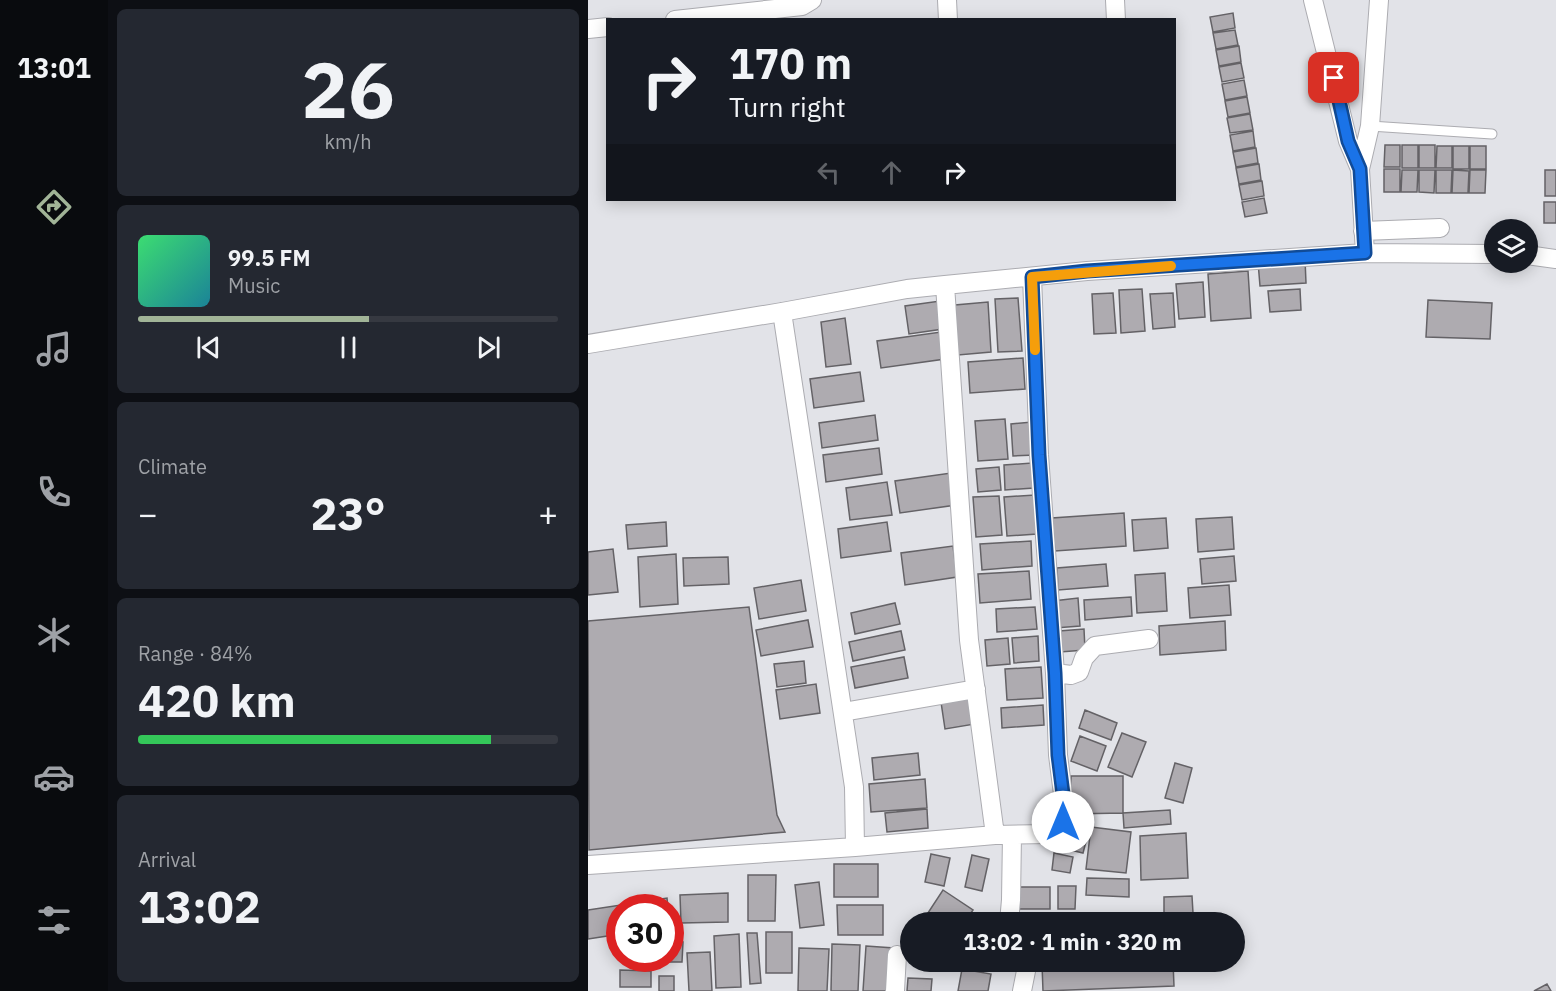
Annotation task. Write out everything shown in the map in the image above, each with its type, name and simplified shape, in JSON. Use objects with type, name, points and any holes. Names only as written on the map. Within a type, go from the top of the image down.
[{"type":"street","points":[[693,18],[802,6],[812,0]]},
{"type":"street","points":[[947,0],[948,18]]},
{"type":"street","points":[[1115,0],[1116,18]]},
{"type":"street","points":[[1313,0],[1348,141],[1360,169]]},
{"type":"street","points":[[1365,253],[1360,169],[1370,126],[1379,0]]},
{"type":"street","points":[[588,29],[606,27]]},
{"type":"street","points":[[1363,231],[1440,228]]},
{"type":"street","points":[[588,344],[907,289],[945,285],[1087,271],[1365,253],[1484,254]]},
{"type":"street","points":[[1538,257],[1556,259]]},
{"type":"street","points":[[588,865],[1003,835],[1050,834],[1059,830],[1065,810],[1058,755],[1055,673],[1039,455],[1032,277]]},
{"type":"street","points":[[945,285],[969,640],[1003,835],[1011,900],[1010,912]]},
{"type":"street","points":[[782,312],[854,787],[855,847]]},
{"type":"street","points":[[1055,673],[1071,675],[1079,672],[1084,658],[1095,646],[1149,639]]},
{"type":"street","points":[[843,712],[976,689]]},
{"type":"street","points":[[895,991],[897,955]]},
{"type":"street","points":[[1022,991],[1026,972]]},
{"type":"lane","points":[[1370,126],[1492,134]]},
{"type":"building","points":[[1233,13],[1235,28],[1213,32],[1210,17]]},
{"type":"building","points":[[1235,30],[1238,45],[1216,49],[1213,33]]},
{"type":"building","points":[[1239,46],[1241,62],[1219,66],[1216,50]]},
{"type":"building","points":[[1241,63],[1244,78],[1222,82],[1219,67]]},
{"type":"building","points":[[1244,80],[1247,96],[1225,100],[1222,84]]},
{"type":"building","points":[[1247,97],[1250,113],[1228,117],[1225,101]]},
{"type":"building","points":[[1250,114],[1253,130],[1230,133],[1227,118]]},
{"type":"building","points":[[1253,131],[1255,147],[1233,151],[1230,135]]},
{"type":"building","points":[[1385,145],[1400,145],[1400,167],[1384,167]]},
{"type":"building","points":[[1402,145],[1418,145],[1418,168],[1402,168]]},
{"type":"building","points":[[1419,145],[1435,145],[1435,168],[1419,168]]},
{"type":"building","points":[[1437,146],[1452,146],[1452,168],[1436,168]]},
{"type":"building","points":[[1453,146],[1469,146],[1469,169],[1453,169]]},
{"type":"building","points":[[1470,146],[1486,146],[1486,169],[1470,169]]},
{"type":"building","points":[[1256,148],[1258,163],[1236,167],[1233,152]]},
{"type":"building","points":[[1259,164],[1261,180],[1239,184],[1236,168]]},
{"type":"building","points":[[1384,169],[1400,169],[1400,192],[1384,192]]},
{"type":"building","points":[[1402,170],[1418,170],[1417,192],[1401,192]]},
{"type":"building","points":[[1419,170],[1435,170],[1434,193],[1419,192]]},
{"type":"building","points":[[1436,170],[1452,170],[1451,193],[1436,193]]},
{"type":"building","points":[[1453,170],[1469,171],[1468,193],[1452,193]]},
{"type":"building","points":[[1470,170],[1486,170],[1485,193],[1469,193]]},
{"type":"building","points":[[1545,170],[1556,170],[1556,196],[1545,196]]},
{"type":"building","points":[[1262,181],[1264,196],[1242,200],[1239,185]]},
{"type":"building","points":[[1264,198],[1267,213],[1245,217],[1242,202]]},
{"type":"building","points":[[1544,202],[1556,202],[1556,223],[1544,223]]},
{"type":"building","points":[[1305,259],[1306,283],[1260,286],[1258,262]]},
{"type":"building","points":[[1248,271],[1251,318],[1211,321],[1208,274]]},
{"type":"building","points":[[1203,282],[1205,317],[1179,319],[1176,284]]},
{"type":"building","points":[[1142,289],[1145,331],[1121,333],[1119,290]]},
{"type":"building","points":[[1300,289],[1301,310],[1270,312],[1268,291]]},
{"type":"building","points":[[1113,293],[1116,333],[1094,334],[1092,294]]},
{"type":"building","points":[[1173,293],[1175,327],[1153,329],[1150,294]]},
{"type":"building","points":[[1018,298],[1022,351],[998,352],[995,299]]},
{"type":"building","points":[[1428,300],[1492,303],[1490,339],[1426,337]]},
{"type":"building","points":[[940,301],[943,329],[909,334],[905,306]]},
{"type":"building","points":[[988,302],[991,352],[958,355],[955,305]]},
{"type":"building","points":[[845,318],[851,364],[826,367],[821,322]]},
{"type":"building","points":[[941,332],[945,359],[881,368],[877,341]]},
{"type":"building","points":[[1023,358],[1025,389],[970,393],[968,362]]},
{"type":"building","points":[[860,372],[864,401],[814,408],[810,379]]},
{"type":"building","points":[[875,415],[878,440],[822,448],[819,423]]},
{"type":"building","points":[[1005,419],[1008,459],[978,461],[975,421]]},
{"type":"building","points":[[1032,422],[1035,455],[1013,456],[1011,424]]},
{"type":"building","points":[[879,448],[882,474],[826,482],[823,455]]},
{"type":"building","points":[[1032,463],[1034,488],[1005,490],[1004,465]]},
{"type":"building","points":[[999,467],[1001,490],[978,492],[976,469]]},
{"type":"building","points":[[951,473],[956,505],[900,513],[895,481]]},
{"type":"building","points":[[887,482],[892,515],[850,520],[846,488]]},
{"type":"building","points":[[1035,495],[1037,534],[1007,536],[1004,497]]},
{"type":"building","points":[[999,496],[1002,535],[976,537],[973,497]]},
{"type":"building","points":[[1124,513],[1126,546],[1055,551],[1052,518]]},
{"type":"building","points":[[1232,517],[1234,549],[1198,552],[1196,519]]},
{"type":"building","points":[[1166,518],[1168,548],[1134,551],[1132,520]]},
{"type":"building","points":[[666,522],[667,546],[628,549],[626,525]]},
{"type":"building","points":[[887,522],[891,551],[841,558],[838,529]]},
{"type":"building","points":[[1031,541],[1032,566],[982,570],[980,544]]},
{"type":"building","points":[[953,546],[957,577],[905,585],[901,553]]},
{"type":"building","points":[[613,549],[618,592],[588,595],[588,552]]},
{"type":"building","points":[[676,554],[678,604],[640,607],[638,557]]},
{"type":"building","points":[[1234,556],[1236,581],[1202,584],[1200,559]]},
{"type":"building","points":[[728,557],[729,584],[684,586],[683,558]]},
{"type":"building","points":[[1106,564],[1108,586],[1058,590],[1057,568]]},
{"type":"building","points":[[1029,571],[1031,599],[980,603],[978,574]]},
{"type":"building","points":[[1165,573],[1167,611],[1137,613],[1135,575]]},
{"type":"building","points":[[801,580],[806,611],[759,619],[754,588]]},
{"type":"building","points":[[1229,585],[1231,615],[1190,618],[1188,588]]},
{"type":"building","points":[[1131,597],[1132,616],[1085,620],[1084,600]]},
{"type":"building","points":[[1078,598],[1080,626],[1055,628],[1053,601]]},
{"type":"building","points":[[895,603],[900,624],[855,634],[851,613]]},
{"type":"building","points":[[749,607],[777,815],[785,832],[589,850],[588,621]]},
{"type":"building","points":[[1035,607],[1037,629],[997,632],[996,609]]},
{"type":"building","points":[[808,620],[813,647],[761,656],[756,630]]},
{"type":"building","points":[[1225,621],[1226,650],[1160,655],[1159,626]]},
{"type":"building","points":[[1084,629],[1085,650],[1060,652],[1059,631]]},
{"type":"building","points":[[901,631],[905,650],[853,661],[849,642]]},
{"type":"building","points":[[1038,636],[1039,661],[1014,663],[1012,638]]},
{"type":"building","points":[[1008,638],[1010,664],[987,666],[985,640]]},
{"type":"building","points":[[904,657],[908,678],[855,688],[851,667]]},
{"type":"building","points":[[804,661],[806,683],[777,687],[774,664]]},
{"type":"building","points":[[1041,667],[1043,698],[1007,700],[1005,669]]},
{"type":"building","points":[[816,684],[820,713],[780,719],[776,690]]},
{"type":"building","points":[[971,697],[975,724],[945,729],[941,702]]},
{"type":"building","points":[[1043,705],[1044,725],[1002,728],[1001,708]]},
{"type":"building","points":[[1085,710],[1117,723],[1111,740],[1079,728]]},
{"type":"building","points":[[1122,733],[1146,742],[1132,777],[1108,767]]},
{"type":"building","points":[[1080,736],[1106,746],[1097,771],[1071,761]]},
{"type":"building","points":[[918,753],[920,775],[874,780],[872,758]]},
{"type":"building","points":[[1175,763],[1192,768],[1183,803],[1165,798]]},
{"type":"building","points":[[1071,776],[1123,776],[1123,813],[1071,814]]},
{"type":"building","points":[[925,779],[927,808],[871,812],[869,784]]},
{"type":"building","points":[[927,809],[928,828],[887,832],[885,813]]},
{"type":"building","points":[[1170,810],[1171,824],[1124,828],[1123,813]]},
{"type":"building","points":[[1069,821],[1090,826],[1083,853],[1062,848]]},
{"type":"building","points":[[1091,827],[1131,832],[1126,873],[1086,869]]},
{"type":"building","points":[[1186,833],[1188,878],[1141,880],[1140,836]]},
{"type":"building","points":[[1054,853],[1073,857],[1070,873],[1052,870]]},
{"type":"building","points":[[931,854],[950,858],[944,886],[925,882]]},
{"type":"building","points":[[972,855],[989,859],[982,891],[965,887]]},
{"type":"building","points":[[834,864],[878,864],[878,897],[834,897]]},
{"type":"building","points":[[748,875],[776,875],[775,921],[748,921]]},
{"type":"building","points":[[1087,878],[1129,879],[1129,897],[1086,895]]},
{"type":"building","points":[[819,882],[824,925],[800,928],[795,885]]},
{"type":"building","points":[[1058,886],[1076,886],[1075,909],[1058,909]]},
{"type":"building","points":[[1018,887],[1050,887],[1050,909],[1018,909]]},
{"type":"building","points":[[943,890],[973,910],[972,912],[929,912]]},
{"type":"building","points":[[728,893],[728,922],[684,923],[684,895]]},
{"type":"building","points":[[1192,896],[1193,912],[1164,912],[1164,897]]},
{"type":"building","points":[[837,905],[883,905],[883,935],[838,935]]},
{"type":"building","points":[[606,907],[606,936],[588,939],[588,910]]},
{"type":"building","points":[[766,932],[792,932],[792,973],[766,973]]},
{"type":"building","points":[[747,933],[757,933],[761,983],[750,984]]},
{"type":"building","points":[[739,934],[741,987],[716,988],[714,936]]},
{"type":"building","points":[[832,944],[860,945],[858,991],[831,991]]},
{"type":"building","points":[[866,946],[894,948],[891,991],[863,991]]},
{"type":"building","points":[[799,948],[829,949],[827,991],[798,991]]},
{"type":"building","points":[[710,952],[712,991],[689,991],[687,953]]},
{"type":"building","points":[[620,972],[651,972],[651,987],[620,987]]},
{"type":"building","points":[[961,972],[991,974],[988,991],[958,991]]},
{"type":"building","points":[[1042,972],[1173,972],[1174,986],[1043,991]]},
{"type":"building","points":[[659,976],[674,976],[674,991],[659,991]]},
{"type":"building","points":[[908,978],[932,979],[931,991],[907,991]]},
{"type":"building","points":[[1547,984],[1551,991],[1534,991]]},
{"type":"slow traffic","points":[[1035,350],[1032,277],[1171,266]]},
{"type":"route","points":[[1063,822],[1065,810],[1058,755],[1055,673],[1039,455],[1032,277],[1087,271],[1365,253],[1360,169],[1348,141],[1334,78]]}]
